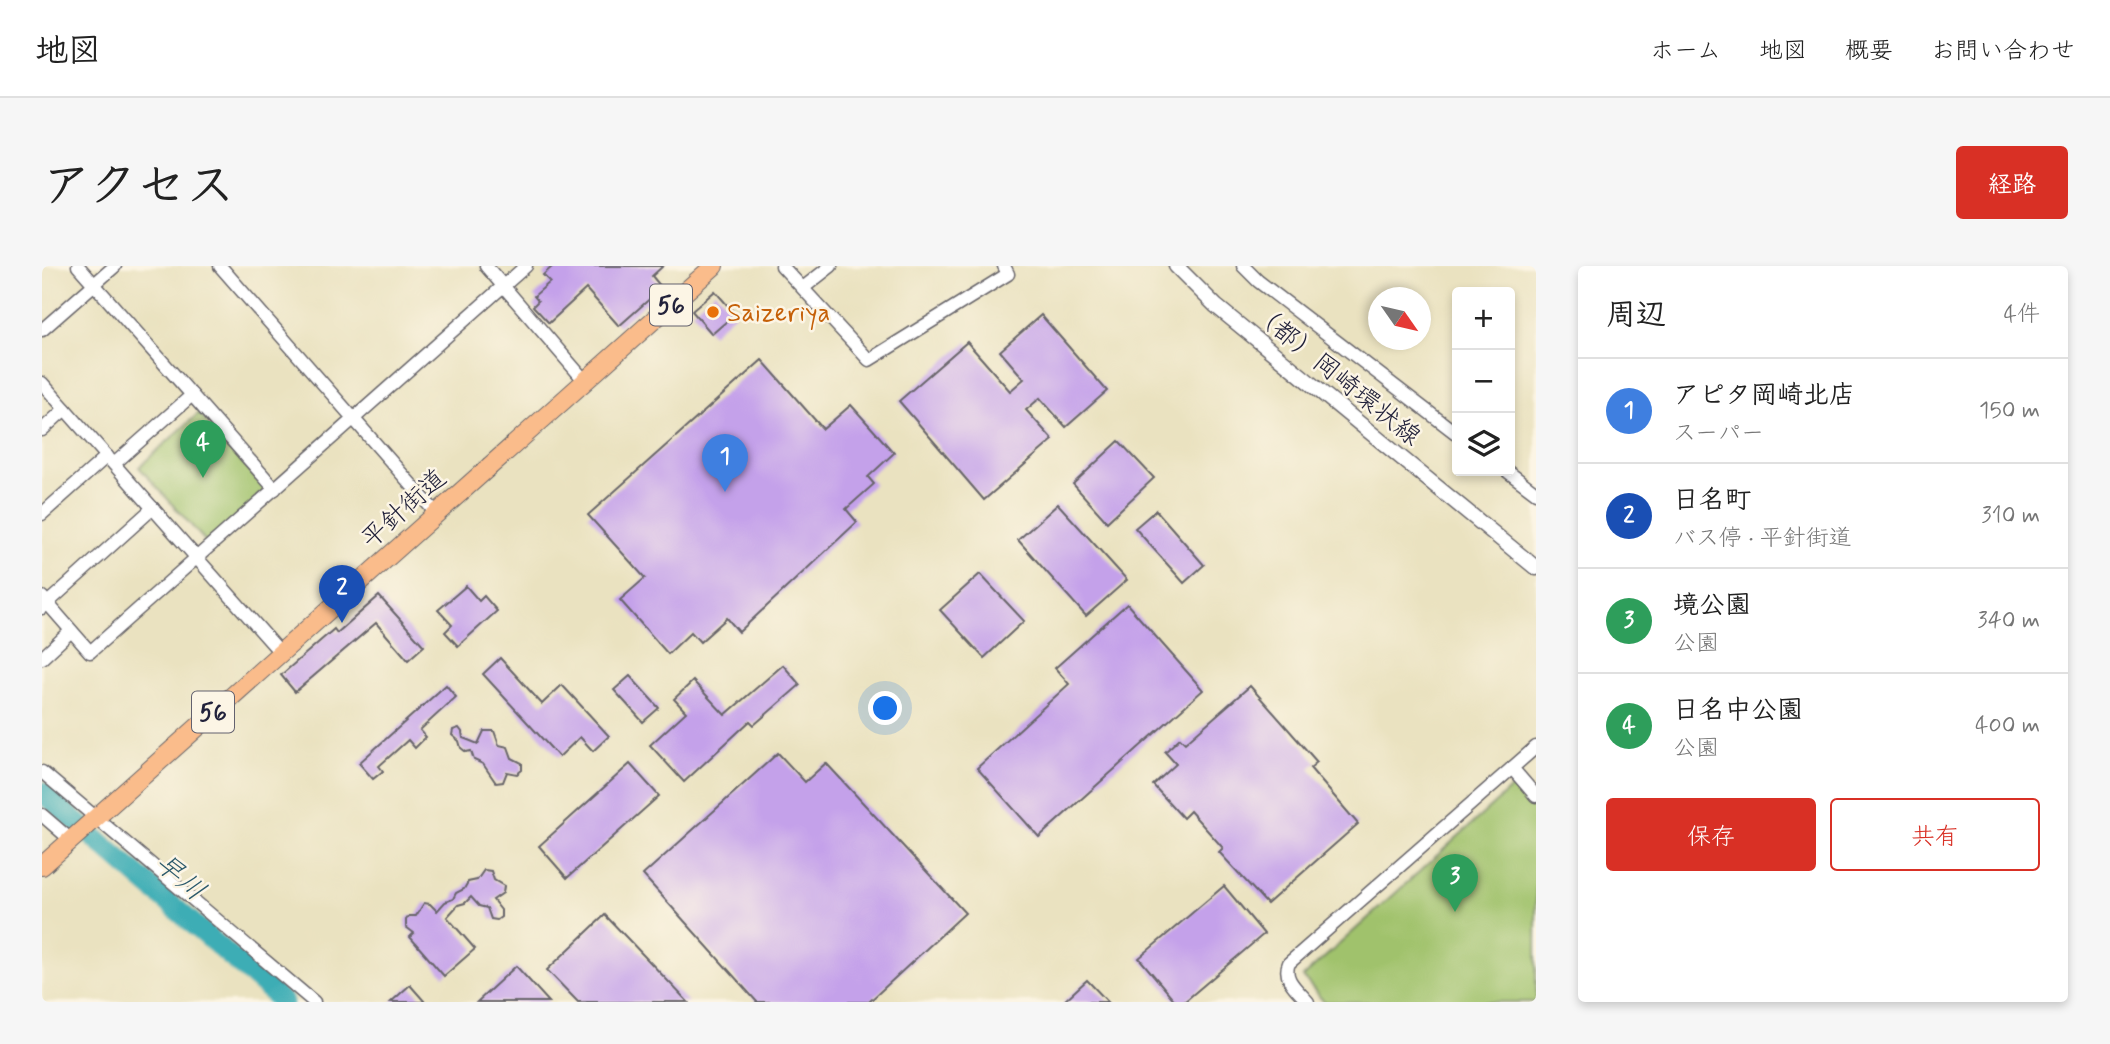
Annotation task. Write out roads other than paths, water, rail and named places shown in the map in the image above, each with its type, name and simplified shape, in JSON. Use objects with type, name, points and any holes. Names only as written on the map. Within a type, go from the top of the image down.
[{"type":"main road","name":"平針街道","points":[[96,817],[714,266]]},
{"type":"main road","name":"56","points":[[42,866],[96,817]]},
{"type":"street","points":[[78,266],[275,489]]},
{"type":"street","points":[[42,330],[115,266]]},
{"type":"street","points":[[220,266],[436,513]]},
{"type":"street","points":[[486,266],[585,381]]},
{"type":"street","points":[[153,508],[44,603],[90,652],[526,266]]},
{"type":"street","points":[[782,266],[869,360],[1008,274],[1004,266]]},
{"type":"street","points":[[803,288],[831,266]]},
{"type":"street","name":"（都）岡崎環状線","points":[[1176,266],[1216,306],[1536,568]]},
{"type":"street","points":[[1243,266],[1258,281],[1452,430]]},
{"type":"street","points":[[42,383],[280,652]]},
{"type":"street","points":[[42,514],[192,396]]},
{"type":"street","points":[[42,430],[65,409]]},
{"type":"street","points":[[1514,476],[1536,493]]},
{"type":"street","points":[[42,658],[71,631]]},
{"type":"street","points":[[1308,1002],[1288,978],[1286,971],[1289,963],[1536,747]]},
{"type":"street","points":[[1512,768],[1536,796]]},
{"type":"street","points":[[42,772],[310,1001]]},
{"type":"street","points":[[42,815],[71,840]]},
{"type":"waterway","name":"早川","points":[[42,792],[283,1002]]},
{"type":"place","name":"Saizeriya","points":[[713,312]]},
{"type":"place","name":"日名中公園","points":[[203,478]]},
{"type":"place","name":"アピタ岡崎北店","points":[[725,492]]},
{"type":"place","name":"日名町","points":[[342,623]]},
{"type":"place","name":"境公園","points":[[1455,912]]}]
